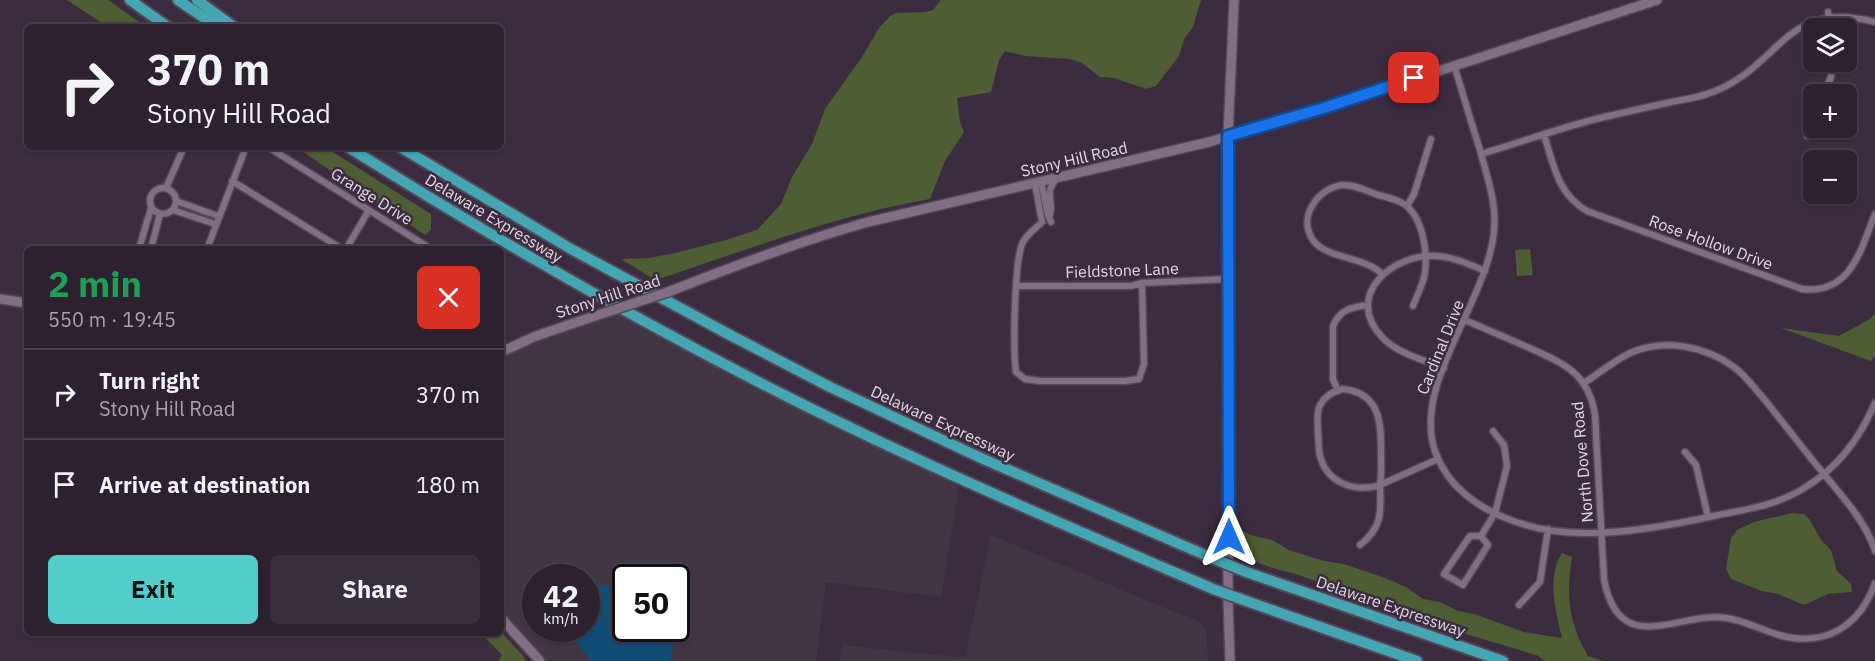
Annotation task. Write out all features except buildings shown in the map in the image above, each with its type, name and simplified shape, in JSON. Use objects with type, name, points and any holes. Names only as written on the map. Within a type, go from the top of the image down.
[{"type":"highway","points":[[130,0],[164,24]]},
{"type":"highway","points":[[178,0],[214,24]]},
{"type":"highway","points":[[197,0],[230,24]]},
{"type":"highway","name":"Delaware Expressway","points":[[353,150],[552,270],[639,319],[776,391],[944,472],[1213,589],[1416,661]]},
{"type":"highway","name":"Delaware Expressway","points":[[405,150],[568,247],[730,335],[856,399],[981,458],[1249,573],[1503,661]]},
{"type":"highway","points":[[416,150],[568,247]]},
{"type":"street","points":[[1230,661],[1228,136],[1233,0]]},
{"type":"street","name":"Stony Hill Road","points":[[504,351],[536,336],[668,292],[828,233],[1188,148],[1353,99],[1657,0]]},
{"type":"street","points":[[1828,12],[1829,18]]},
{"type":"street","points":[[1481,154],[1596,119],[1719,90],[1737,79],[1795,26],[1813,15],[1828,12],[1852,14],[1875,22]]},
{"type":"street","name":"Cardinal Drive","points":[[1454,65],[1491,187],[1495,218],[1492,248],[1485,272],[1433,394],[1430,412],[1430,433],[1438,459],[1458,489],[1477,504],[1496,513],[1548,529],[1602,533],[1708,518],[1776,502],[1804,489],[1824,475],[1856,441],[1875,403]]},
{"type":"street","name":"Rose Hollow Drive","points":[[1544,135],[1564,190],[1569,198],[1582,207],[1802,289],[1815,290],[1829,286],[1847,274],[1855,262],[1875,214]]},
{"type":"street","points":[[1407,206],[1414,194],[1431,140]]},
{"type":"street","points":[[166,188],[183,150]]},
{"type":"street","points":[[208,246],[245,150]]},
{"type":"street","name":"Grange Drive","points":[[273,150],[426,246]]},
{"type":"street","points":[[1038,183],[1050,220],[1052,209],[1050,190],[1055,179]]},
{"type":"street","points":[[232,181],[339,246]]},
{"type":"street","points":[[1038,183],[1042,222],[1024,241],[1021,249],[1014,358],[1016,372],[1025,379],[1040,381],[1139,379],[1144,364],[1142,283]]},
{"type":"street","points":[[1382,274],[1369,264],[1326,249],[1317,244],[1310,234],[1308,227],[1311,206],[1327,190],[1347,185],[1407,206],[1420,224],[1425,256],[1425,272],[1413,306]]},
{"type":"street","points":[[140,246],[151,208],[149,199],[151,195],[157,189],[166,188],[173,193],[176,201],[173,210],[160,214],[151,208]]},
{"type":"street","points":[[176,201],[218,216]]},
{"type":"street","points":[[173,210],[215,224]]},
{"type":"street","points":[[346,246],[369,210]]},
{"type":"street","points":[[152,246],[160,214]]},
{"type":"street","points":[[1444,368],[1385,340],[1371,320],[1368,305],[1372,290],[1382,274],[1401,262],[1425,256],[1448,258],[1485,272]]},
{"type":"street","name":"Fieldstone Lane","points":[[1017,286],[1131,286],[1142,283],[1228,279]]},
{"type":"street","points":[[0,299],[24,303]]},
{"type":"street","points":[[1338,390],[1333,379],[1333,326],[1345,310],[1368,305]]},
{"type":"street","name":"North Dove Road","points":[[1465,320],[1560,361],[1584,383],[1590,393],[1595,415],[1604,579],[1610,601],[1622,616],[1636,625],[1661,627],[1708,618],[1727,618],[1779,635],[1815,638],[1834,633],[1854,620],[1864,608],[1875,583]]},
{"type":"street","points":[[1584,383],[1637,350],[1665,345],[1702,351],[1725,361],[1740,371],[1824,475],[1866,529],[1875,551]]},
{"type":"street","points":[[1360,545],[1375,532],[1380,516],[1380,485],[1381,425],[1379,416],[1361,394],[1347,389],[1338,390],[1324,399],[1319,410],[1319,444],[1323,463],[1334,478],[1348,486],[1363,489],[1380,485],[1438,459]]},
{"type":"street","points":[[1482,536],[1496,513],[1507,460],[1504,445],[1493,431]]},
{"type":"street","points":[[1685,452],[1696,465],[1708,518]]},
{"type":"street","points":[[1519,605],[1540,582],[1548,529]]},
{"type":"street","points":[[1470,536],[1482,536],[1488,545],[1463,585],[1444,574],[1470,536]]},
{"type":"street","points":[[504,621],[540,661]]},
{"type":"shaded area","points":[[620,308],[960,479],[941,597],[826,582],[816,661],[540,661],[523,642],[600,642],[600,564],[522,564],[522,641],[504,621],[504,351]]},
{"type":"shaded area","points":[[991,535],[1201,623],[1206,629],[1208,661],[840,661],[843,645],[965,658]]},
{"type":"green space","points":[[67,0],[108,0],[142,24],[103,24]]},
{"type":"green space","points":[[941,0],[1201,0],[1193,27],[1184,39],[1179,56],[1156,86],[1146,89],[1114,78],[1100,77],[1082,63],[1070,59],[1025,56],[1005,51],[999,60],[991,92],[957,98],[960,122],[964,132],[945,161],[930,199],[825,224],[655,280],[621,259],[649,258],[675,253],[757,230],[781,204],[792,177],[812,144],[825,109],[862,57],[879,28],[896,13],[933,10]]},
{"type":"green space","points":[[300,150],[330,150],[431,214],[431,230],[425,235]]},
{"type":"green space","points":[[1530,249],[1533,275],[1517,276],[1515,250]]},
{"type":"green space","points":[[1875,313],[1875,356],[1871,361],[1781,328],[1839,336],[1870,319]]},
{"type":"green space","points":[[1792,513],[1804,514],[1809,519],[1822,541],[1831,550],[1837,571],[1851,584],[1852,592],[1828,594],[1804,605],[1731,579],[1726,569],[1731,538],[1737,530],[1754,522]]},
{"type":"green space","points":[[1241,530],[1272,540],[1289,550],[1324,561],[1344,564],[1385,578],[1406,587],[1423,599],[1440,602],[1458,611],[1474,614],[1524,632],[1562,638],[1553,584],[1554,573],[1562,553],[1572,557],[1569,596],[1576,632],[1588,656],[1603,661],[1545,661],[1539,656],[1453,630],[1296,574],[1264,565],[1249,558],[1238,547]]},
{"type":"green space","points":[[504,635],[526,661],[498,661],[502,655],[484,636]]},
{"type":"water","points":[[600,585],[612,586],[612,642],[674,642],[671,661],[592,661],[575,642],[600,642]]},
{"type":"route","points":[[1229,537],[1228,136],[1324,108],[1414,78]]}]
